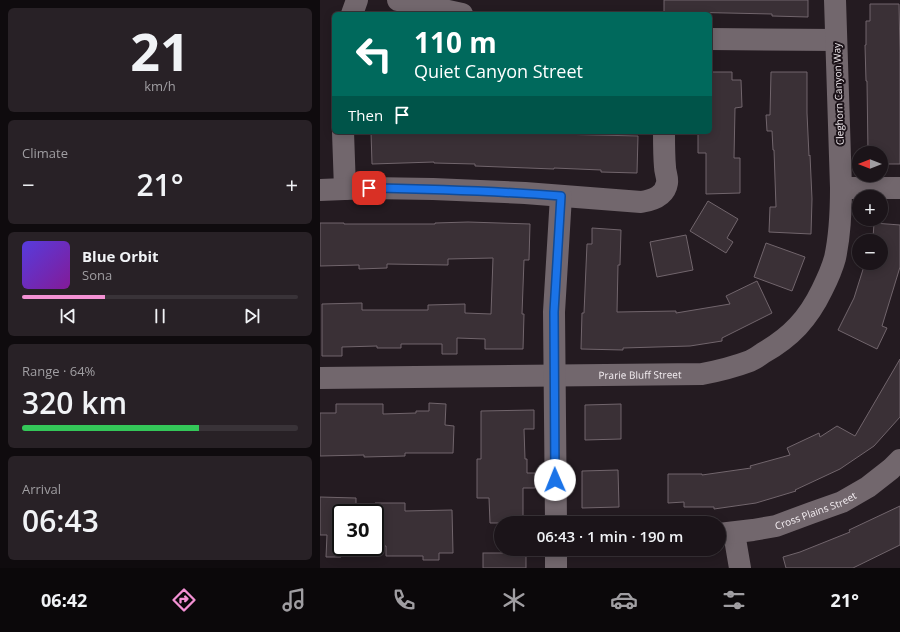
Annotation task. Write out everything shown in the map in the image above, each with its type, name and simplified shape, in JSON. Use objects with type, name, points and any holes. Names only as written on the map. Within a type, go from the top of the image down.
[{"type":"street","points":[[353,12],[357,0]]},
{"type":"street","points":[[398,0],[453,12]]},
{"type":"street","name":"Cleghorn Canyon Way","points":[[835,0],[841,188]]},
{"type":"street","points":[[712,39],[836,40]]},
{"type":"street","points":[[343,134],[345,189]]},
{"type":"street","points":[[320,190],[369,188],[432,189],[525,193],[641,202],[650,201],[663,193],[667,182],[664,134]]},
{"type":"street","points":[[841,188],[900,188]]},
{"type":"street","name":"Prarie Bluff Street","points":[[320,378],[702,374],[725,369],[751,360],[775,346],[790,334],[806,318],[818,300],[828,279],[839,237],[841,188]]},
{"type":"street","points":[[556,516],[554,312],[561,196]]},
{"type":"street","name":"Cross Plains Street","points":[[727,534],[776,526],[842,502],[868,487],[900,460]]},
{"type":"street","points":[[727,534],[740,568]]},
{"type":"street","points":[[556,556],[556,568]]},
{"type":"building","points":[[664,0],[808,0],[808,17],[772,16],[772,14],[664,12]]},
{"type":"building","points":[[870,4],[899,4],[900,164],[888,164],[888,146],[868,146],[865,45],[866,21],[870,21]]},
{"type":"building","points":[[712,72],[732,72],[732,80],[741,80],[742,107],[735,108],[734,158],[740,158],[740,193],[706,194],[706,153],[698,153],[698,134],[712,134]]},
{"type":"building","points":[[771,72],[807,72],[807,113],[812,199],[811,234],[769,232],[770,207],[776,207],[772,131],[767,131],[766,115],[770,115]]},
{"type":"building","points":[[371,134],[555,134],[638,136],[637,173],[601,172],[601,170],[475,166],[475,164],[434,162],[372,164]]},
{"type":"building","points":[[708,201],[738,219],[727,238],[733,242],[726,253],[690,231]]},
{"type":"building","points":[[468,222],[530,224],[529,260],[524,260],[522,314],[524,314],[523,349],[485,349],[485,339],[457,338],[457,354],[442,354],[442,344],[401,344],[401,348],[377,348],[377,346],[342,347],[342,356],[322,356],[322,304],[362,303],[362,310],[428,310],[428,305],[465,304],[465,313],[491,314],[493,258],[448,259],[448,265],[387,264],[387,268],[359,269],[359,265],[320,266],[320,223],[435,224]]},
{"type":"building","points":[[888,224],[900,225],[900,267],[882,326],[887,328],[877,349],[838,330],[854,298],[863,270],[888,270],[888,234],[873,234],[874,226],[888,226]]},
{"type":"building","points":[[592,228],[621,230],[620,265],[618,265],[617,312],[676,311],[676,313],[730,304],[726,296],[757,281],[772,313],[722,338],[722,341],[690,346],[623,348],[623,350],[581,349],[587,244],[592,244]]},
{"type":"building","points":[[686,235],[693,270],[657,277],[650,242]]},
{"type":"building","points":[[766,243],[805,257],[792,291],[754,277]]},
{"type":"building","points":[[900,359],[900,417],[874,446],[840,469],[795,490],[796,491],[756,503],[714,509],[714,507],[684,507],[684,502],[668,503],[668,474],[702,475],[751,468],[750,466],[790,455],[787,448],[819,433],[820,437],[837,426],[855,436]]},
{"type":"building","points":[[429,403],[446,404],[445,425],[454,426],[453,453],[405,453],[405,456],[364,457],[364,455],[320,456],[320,413],[336,413],[336,404],[383,404],[383,414],[429,411]]},
{"type":"building","points":[[621,404],[621,439],[585,440],[585,405]]},
{"type":"building","points":[[534,410],[534,429],[524,429],[527,473],[535,473],[535,488],[523,488],[523,516],[494,516],[494,523],[490,523],[489,498],[477,498],[477,459],[481,459],[481,411]]},
{"type":"building","points":[[618,470],[619,507],[582,508],[582,471]]},
{"type":"building","points":[[320,497],[356,498],[356,504],[332,504],[332,556],[341,557],[326,557],[327,535],[320,535]]},
{"type":"building","points":[[405,503],[405,511],[452,510],[453,553],[439,553],[439,560],[423,560],[423,556],[386,556],[386,546],[384,546],[384,504],[375,504]]},
{"type":"building","points":[[900,506],[900,545],[853,568],[786,568],[783,557],[800,552],[850,532],[849,530]]},
{"type":"building","points":[[483,553],[494,553],[494,556],[526,556],[526,568],[483,568]]},
{"type":"route","points":[[369,188],[432,189],[561,196],[554,312],[555,480]]}]
